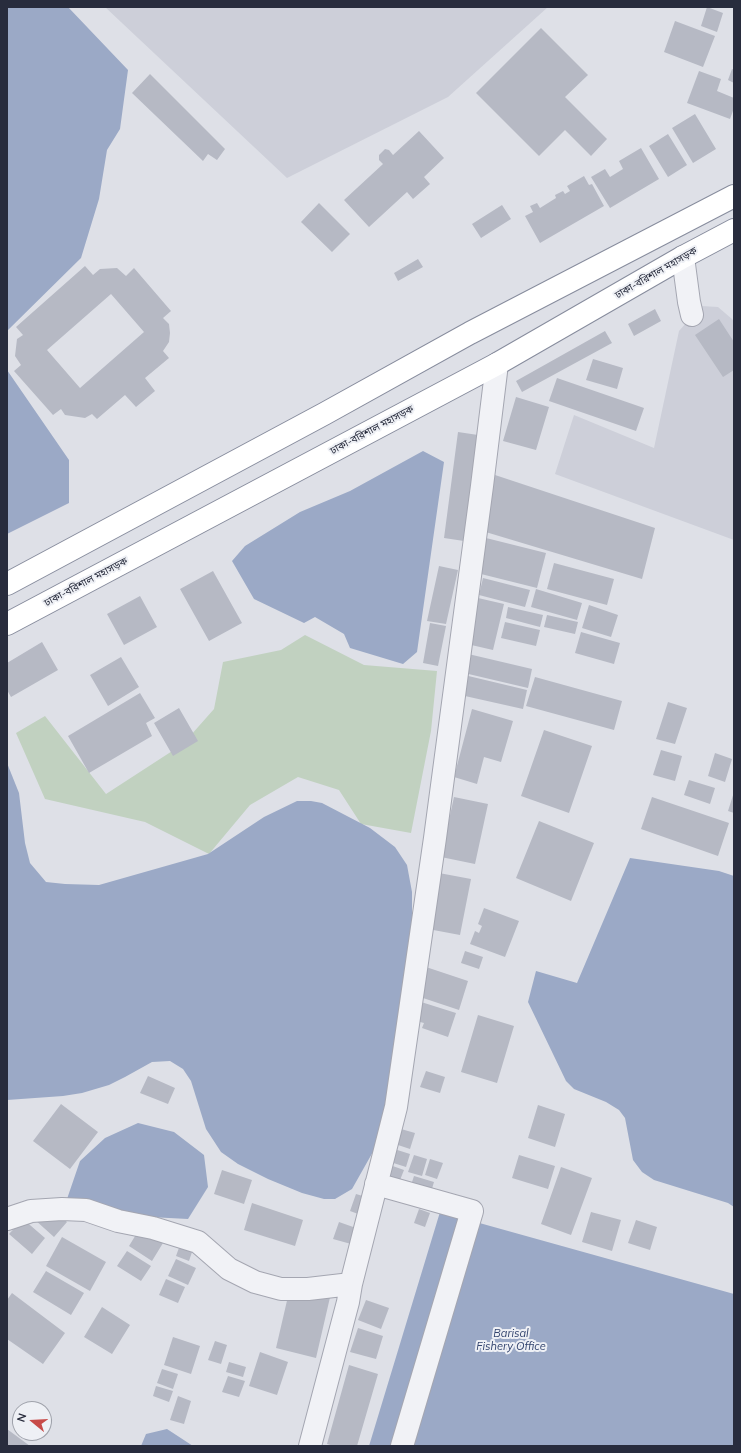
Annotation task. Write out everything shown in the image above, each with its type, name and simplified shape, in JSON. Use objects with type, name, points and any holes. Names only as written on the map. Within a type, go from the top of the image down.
[{"type":"highway","points":[[7,584],[324,414],[470,333],[734,196]]},
{"type":"highway","name":"ঢাকা-বরিশাল মহাসড়ক","points":[[7,624],[497,364],[683,257],[734,230]]},
{"type":"street","points":[[683,257],[692,315]]},
{"type":"street","points":[[310,1446],[346,1309],[396,1107],[419,950],[481,494],[497,364]]},
{"type":"street","points":[[376,1184],[472,1211],[402,1446]]},
{"type":"street","points":[[7,1219],[31,1211],[62,1209],[86,1210],[118,1221],[153,1228],[198,1242],[229,1269],[255,1282],[282,1289],[308,1289],[351,1284]]},
{"type":"shaded area","points":[[105,7],[548,7],[448,97],[287,178]]},
{"type":"shaded area","points":[[701,306],[718,307],[734,322],[734,540],[555,474],[574,415],[654,448],[679,331]]},
{"type":"green space","points":[[305,635],[364,665],[437,671],[431,731],[411,833],[361,824],[339,790],[298,777],[250,805],[209,854],[145,822],[45,799],[16,733],[45,716],[106,794],[183,744],[214,709],[223,662],[281,650]]},
{"type":"water","points":[[7,7],[68,7],[128,70],[120,129],[107,150],[99,199],[81,258],[7,331]]},
{"type":"water","points":[[7,370],[69,460],[69,503],[7,534]]},
{"type":"water","points":[[423,451],[444,462],[417,652],[403,664],[350,648],[344,634],[315,617],[304,623],[254,599],[232,561],[245,546],[300,512],[350,491]]},
{"type":"water","points":[[7,763],[19,793],[25,843],[30,863],[46,882],[99,885],[208,854],[264,817],[297,801],[322,803],[370,828],[395,847],[407,865],[412,892],[412,944],[386,1113],[374,1150],[352,1189],[335,1199],[324,1199],[302,1193],[268,1179],[238,1164],[221,1152],[206,1129],[191,1081],[183,1069],[170,1061],[152,1062],[109,1085],[82,1093],[63,1096],[7,1100]]},
{"type":"water","points":[[630,858],[719,871],[734,876],[734,1207],[728,1203],[654,1180],[642,1172],[633,1160],[625,1118],[619,1110],[606,1102],[574,1089],[566,1081],[528,1002],[536,971],[577,983]]},
{"type":"water","points":[[138,1123],[174,1132],[204,1155],[208,1187],[188,1219],[131,1216],[67,1199],[80,1161],[105,1138]]},
{"type":"water","name":"Barisal Fishery Office","points":[[440,1212],[734,1294],[734,1446],[369,1446]]},
{"type":"water","points":[[167,1429],[193,1446],[141,1446],[146,1434]]},
{"type":"building","points":[[707,7],[723,13],[717,32],[701,26]]},
{"type":"building","points":[[675,21],[715,36],[703,67],[664,52]]},
{"type":"building","points":[[541,28],[588,75],[565,97],[607,139],[591,156],[565,130],[539,156],[476,93]]},
{"type":"building","points":[[732,69],[734,70],[734,83],[728,80]]},
{"type":"building","points":[[699,71],[721,79],[717,91],[734,98],[734,108],[730,119],[687,103]]},
{"type":"building","points":[[150,74],[225,149],[217,160],[208,154],[203,161],[132,93]]},
{"type":"building","points":[[695,114],[716,149],[693,163],[672,128]]},
{"type":"building","points":[[419,131],[444,158],[424,177],[430,184],[413,199],[407,192],[369,227],[344,200],[383,164],[379,160],[379,155],[385,149],[389,150],[393,155]]},
{"type":"building","points":[[668,134],[687,165],[668,177],[649,146]]},
{"type":"building","points":[[641,148],[659,179],[610,208],[591,177],[605,169],[610,177],[623,169],[619,161]]},
{"type":"building","points":[[584,176],[589,185],[592,184],[604,206],[540,243],[525,216],[533,212],[530,206],[537,203],[540,208],[556,198],[555,195],[563,191],[565,194],[570,191],[567,186]]},
{"type":"building","points":[[319,203],[350,234],[332,252],[301,222]]},
{"type":"building","points":[[502,205],[511,219],[481,238],[472,224]]},
{"type":"building","points":[[418,259],[423,267],[398,281],[394,273]]},
{"type":"building","points":[[85,266],[93,275],[100,269],[117,268],[126,276],[134,268],[171,311],[163,318],[169,324],[169,342],[163,351],[169,358],[145,378],[155,391],[136,407],[125,395],[97,419],[92,414],[85,418],[65,415],[61,409],[53,415],[14,371],[21,365],[15,356],[17,339],[23,335],[16,327]],"holes":[[[111,294],[144,332],[80,388],[47,350]]]},
{"type":"building","points":[[655,309],[661,321],[634,336],[628,324]]},
{"type":"building","points":[[719,319],[734,342],[734,370],[723,377],[695,335]]},
{"type":"building","points":[[605,331],[612,343],[522,392],[516,381]]},
{"type":"building","points":[[593,359],[623,368],[617,389],[586,380]]},
{"type":"building","points":[[557,378],[644,408],[636,431],[549,401]]},
{"type":"building","points":[[516,397],[549,407],[536,450],[503,441]]},
{"type":"building","points":[[458,432],[478,435],[464,541],[444,538]]},
{"type":"building","points":[[492,474],[655,528],[642,579],[479,530]]},
{"type":"building","points":[[486,538],[546,553],[537,588],[477,573]]},
{"type":"building","points":[[554,563],[614,579],[607,605],[547,589]]},
{"type":"building","points":[[439,566],[458,570],[446,624],[427,621]]},
{"type":"building","points":[[213,571],[242,623],[209,641],[180,589]]},
{"type":"building","points":[[483,578],[530,590],[525,607],[479,595]]},
{"type":"building","points":[[536,589],[582,603],[577,620],[531,607]]},
{"type":"building","points":[[140,596],[157,627],[124,645],[107,614]]},
{"type":"building","points":[[478,598],[504,604],[493,650],[467,644]]},
{"type":"building","points":[[589,605],[618,615],[611,637],[582,628]]},
{"type":"building","points":[[508,607],[543,615],[540,627],[506,618]]},
{"type":"building","points":[[547,615],[578,622],[575,634],[544,627]]},
{"type":"building","points":[[505,622],[540,630],[536,646],[501,638]]},
{"type":"building","points":[[430,623],[446,626],[438,666],[423,663]]},
{"type":"building","points":[[581,632],[620,643],[614,664],[575,653]]},
{"type":"building","points":[[42,642],[58,670],[11,697],[7,690],[7,663]]},
{"type":"building","points":[[464,653],[532,669],[528,688],[460,672]]},
{"type":"building","points":[[121,657],[139,687],[108,706],[90,675]]},
{"type":"building","points":[[460,674],[527,690],[523,709],[456,694]]},
{"type":"building","points":[[535,677],[622,701],[614,730],[526,706]]},
{"type":"building","points":[[140,693],[155,718],[146,723],[152,736],[89,773],[68,736]]},
{"type":"building","points":[[668,702],[687,708],[675,744],[656,739]]},
{"type":"building","points":[[179,708],[198,741],[173,756],[154,723]]},
{"type":"building","points":[[472,709],[513,721],[501,762],[484,757],[477,784],[454,777]]},
{"type":"building","points":[[544,730],[592,746],[569,813],[521,796]]},
{"type":"building","points":[[661,750],[682,756],[675,781],[653,775]]},
{"type":"building","points":[[715,753],[732,759],[725,782],[708,776]]},
{"type":"building","points":[[689,780],[715,788],[710,804],[684,795]]},
{"type":"building","points":[[734,792],[734,813],[728,811]]},
{"type":"building","points":[[454,797],[488,804],[475,864],[441,857]]},
{"type":"building","points":[[652,797],[729,823],[718,856],[641,829]]},
{"type":"building","points":[[539,821],[594,843],[571,901],[516,878]]},
{"type":"building","points":[[439,873],[471,879],[460,935],[428,929]]},
{"type":"building","points":[[484,908],[519,921],[505,957],[470,944],[475,931],[479,933],[482,926],[478,924]]},
{"type":"building","points":[[465,951],[483,957],[479,969],[461,963]]},
{"type":"building","points":[[426,967],[468,981],[459,1010],[417,996]]},
{"type":"building","points":[[418,1001],[456,1013],[448,1037],[422,1028],[424,1023],[412,1020]]},
{"type":"building","points":[[478,1015],[514,1026],[497,1083],[461,1072]]},
{"type":"building","points":[[426,1071],[445,1077],[440,1093],[420,1087]]},
{"type":"building","points":[[148,1076],[175,1088],[168,1104],[140,1093]]},
{"type":"building","points":[[61,1104],[98,1132],[70,1169],[33,1141]]},
{"type":"building","points":[[538,1105],[565,1114],[555,1147],[528,1138]]},
{"type":"building","points":[[394,1127],[415,1133],[410,1149],[389,1142]]},
{"type":"building","points":[[391,1148],[410,1154],[406,1167],[387,1161]]},
{"type":"building","points":[[414,1155],[427,1159],[422,1176],[408,1172]]},
{"type":"building","points":[[519,1155],[555,1166],[548,1189],[512,1178]]},
{"type":"building","points":[[430,1159],[443,1163],[437,1179],[425,1175]]},
{"type":"building","points":[[387,1164],[404,1170],[400,1180],[384,1175]]},
{"type":"building","points":[[561,1167],[592,1178],[571,1235],[541,1224]]},
{"type":"building","points":[[222,1170],[252,1180],[244,1204],[214,1194]]},
{"type":"building","points":[[414,1176],[434,1182],[431,1192],[411,1185]]},
{"type":"building","points":[[356,1194],[366,1197],[361,1215],[350,1211]]},
{"type":"building","points":[[252,1203],[303,1220],[295,1246],[244,1230]]},
{"type":"building","points":[[419,1209],[430,1213],[425,1227],[414,1223]]},
{"type":"building","points":[[591,1212],[621,1220],[612,1251],[582,1242]]},
{"type":"building","points":[[57,1213],[67,1222],[54,1237],[34,1219]]},
{"type":"building","points":[[23,1219],[45,1238],[32,1254],[9,1234]]},
{"type":"building","points":[[636,1220],[657,1227],[650,1250],[628,1243]]},
{"type":"building","points":[[339,1222],[356,1228],[351,1244],[333,1239]]},
{"type":"building","points":[[140,1228],[163,1243],[152,1261],[129,1246]]},
{"type":"building","points":[[62,1237],[106,1262],[90,1291],[46,1266]]},
{"type":"building","points":[[180,1245],[193,1249],[189,1261],[176,1256]]},
{"type":"building","points":[[127,1251],[151,1266],[141,1281],[117,1266]]},
{"type":"building","points":[[176,1259],[196,1268],[188,1285],[168,1276]]},
{"type":"building","points":[[46,1271],[84,1293],[71,1315],[33,1292]]},
{"type":"building","points":[[166,1279],[185,1287],[178,1303],[159,1295]]},
{"type":"building","points":[[289,1292],[331,1293],[316,1358],[276,1348]]},
{"type":"building","points":[[12,1293],[65,1333],[43,1364],[7,1339],[7,1300]]},
{"type":"building","points":[[366,1300],[389,1308],[381,1329],[358,1320]]},
{"type":"building","points":[[102,1307],[130,1325],[112,1354],[84,1337]]},
{"type":"building","points":[[358,1328],[383,1336],[376,1359],[350,1352]]},
{"type":"building","points":[[173,1337],[200,1346],[191,1374],[164,1365]]},
{"type":"building","points":[[215,1341],[227,1345],[221,1364],[208,1360]]},
{"type":"building","points":[[260,1352],[288,1362],[277,1395],[249,1386]]},
{"type":"building","points":[[229,1362],[246,1367],[243,1377],[226,1372]]},
{"type":"building","points":[[349,1365],[378,1374],[357,1446],[334,1446],[327,1444]]},
{"type":"building","points":[[162,1369],[178,1374],[173,1389],[157,1383]]},
{"type":"building","points":[[228,1376],[245,1381],[239,1397],[222,1392]]},
{"type":"building","points":[[156,1386],[173,1391],[169,1402],[153,1396]]},
{"type":"building","points":[[178,1396],[191,1401],[184,1424],[170,1420]]},
{"type":"building","points":[[7,1429],[12,1433],[12,1441],[23,1441],[30,1446],[7,1446]]}]
